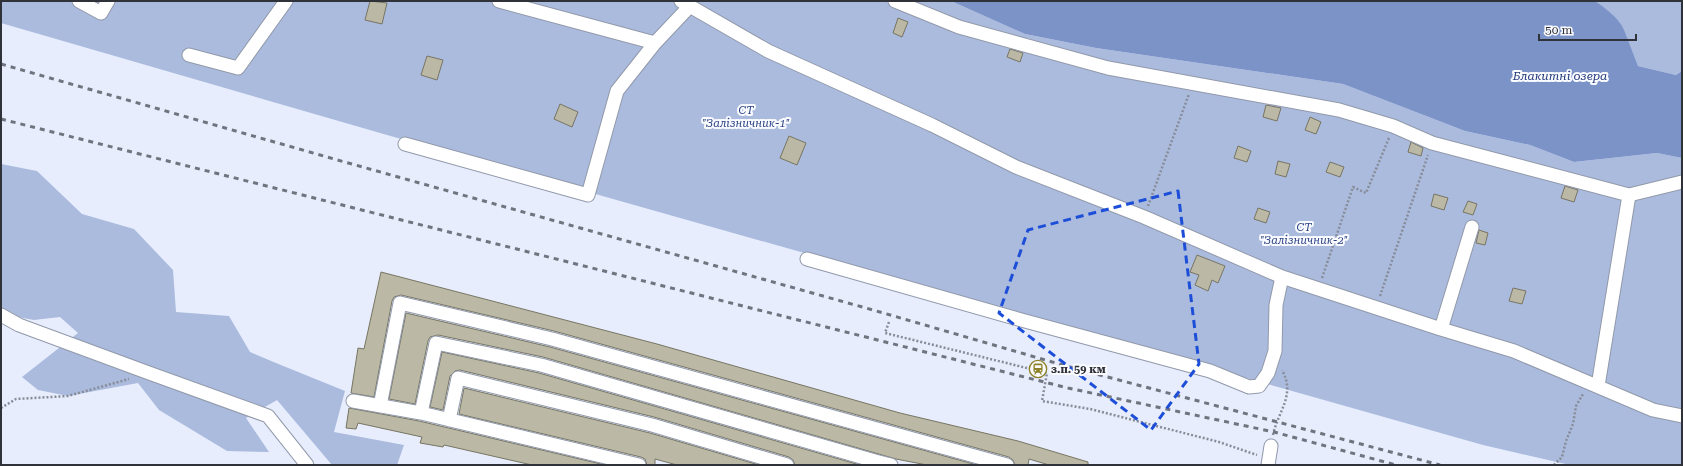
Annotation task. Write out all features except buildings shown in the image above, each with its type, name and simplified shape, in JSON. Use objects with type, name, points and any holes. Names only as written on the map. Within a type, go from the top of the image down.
[{"type":"street","points":[[79,1],[101,13],[108,1]]},
{"type":"street","points":[[189,55],[238,68],[286,1]]},
{"type":"street","points":[[499,1],[655,43]]},
{"type":"street","points":[[895,1],[959,27],[1108,68],[1339,110],[1394,126],[1432,143],[1629,195],[1682,182]]},
{"type":"street","points":[[405,144],[588,194],[617,91],[685,4],[768,51],[932,125],[1016,168],[1144,217],[1282,277],[1440,330],[1514,351],[1653,410],[1682,416]]},
{"type":"street","points":[[1594,385],[1629,195]]},
{"type":"street","points":[[1440,330],[1472,227]]},
{"type":"street","points":[[807,259],[1025,321],[1210,371],[1250,387],[1259,386],[1268,373],[1275,351],[1276,306],[1282,277]]},
{"type":"street","points":[[380,406],[400,303],[552,339],[1006,465]]},
{"type":"street","points":[[1,315],[19,325],[149,374],[268,416],[307,465]]},
{"type":"street","points":[[421,413],[436,343],[541,365],[874,463],[891,465]]},
{"type":"street","points":[[448,420],[458,378],[652,425],[788,465]]},
{"type":"street","points":[[353,401],[421,413],[638,465]]},
{"type":"path","points":[[1144,217],[1192,84]]},
{"type":"path","points":[[1318,290],[1353,187],[1366,193],[1394,126]]},
{"type":"path","points":[[1376,309],[1432,143]]},
{"type":"path","points":[[889,322],[885,333],[1047,373],[1042,401],[1090,409],[1219,442],[1270,457]]},
{"type":"path","points":[[1274,432],[1285,403],[1288,380],[1279,363],[1275,351]]},
{"type":"path","points":[[1,408],[16,399],[68,396],[149,374]]},
{"type":"path","points":[[1554,465],[1562,457],[1566,441],[1573,424],[1576,406],[1594,385]]},
{"type":"highlighted area","points":[[1178,191],[1199,364],[1151,430],[999,313],[1028,230]]},
{"type":"green space","name":"СТ \"Залізничник-2\"","points":[[1,1],[951,1],[1025,34],[1096,48],[1343,84],[1465,131],[1530,145],[1574,162],[1657,153],[1682,158],[1682,465],[1570,465],[1483,445],[387,135],[1,23]]},
{"type":"green space","points":[[1595,1],[1682,1],[1682,71],[1676,75],[1638,66],[1630,49]]},
{"type":"green space","points":[[1,164],[37,171],[82,214],[134,229],[173,270],[176,312],[229,316],[250,352],[345,391],[334,432],[404,445],[397,465],[332,465],[277,400],[246,418],[269,452],[227,451],[159,410],[138,383],[68,396],[38,390],[22,377],[78,333],[60,317],[34,320],[1,314]]},
{"type":"water","name":"Блакитні озера","points":[[951,1],[1595,1],[1611,14],[1622,26],[1638,66],[1676,75],[1682,71],[1682,158],[1657,153],[1574,162],[1530,145],[1465,131],[1343,84],[1096,48],[1025,34]]},
{"type":"railway","points":[[1,64],[873,310],[1066,366],[1440,465]]},
{"type":"railway","points":[[1,119],[1068,388],[1274,432],[1396,465]]},
{"type":"place","name":"з.п. 59 км","points":[[1038,369]]},
{"type":"park label","name":"СТ \"Залізничник-1\"","points":[[746,116]]}]
